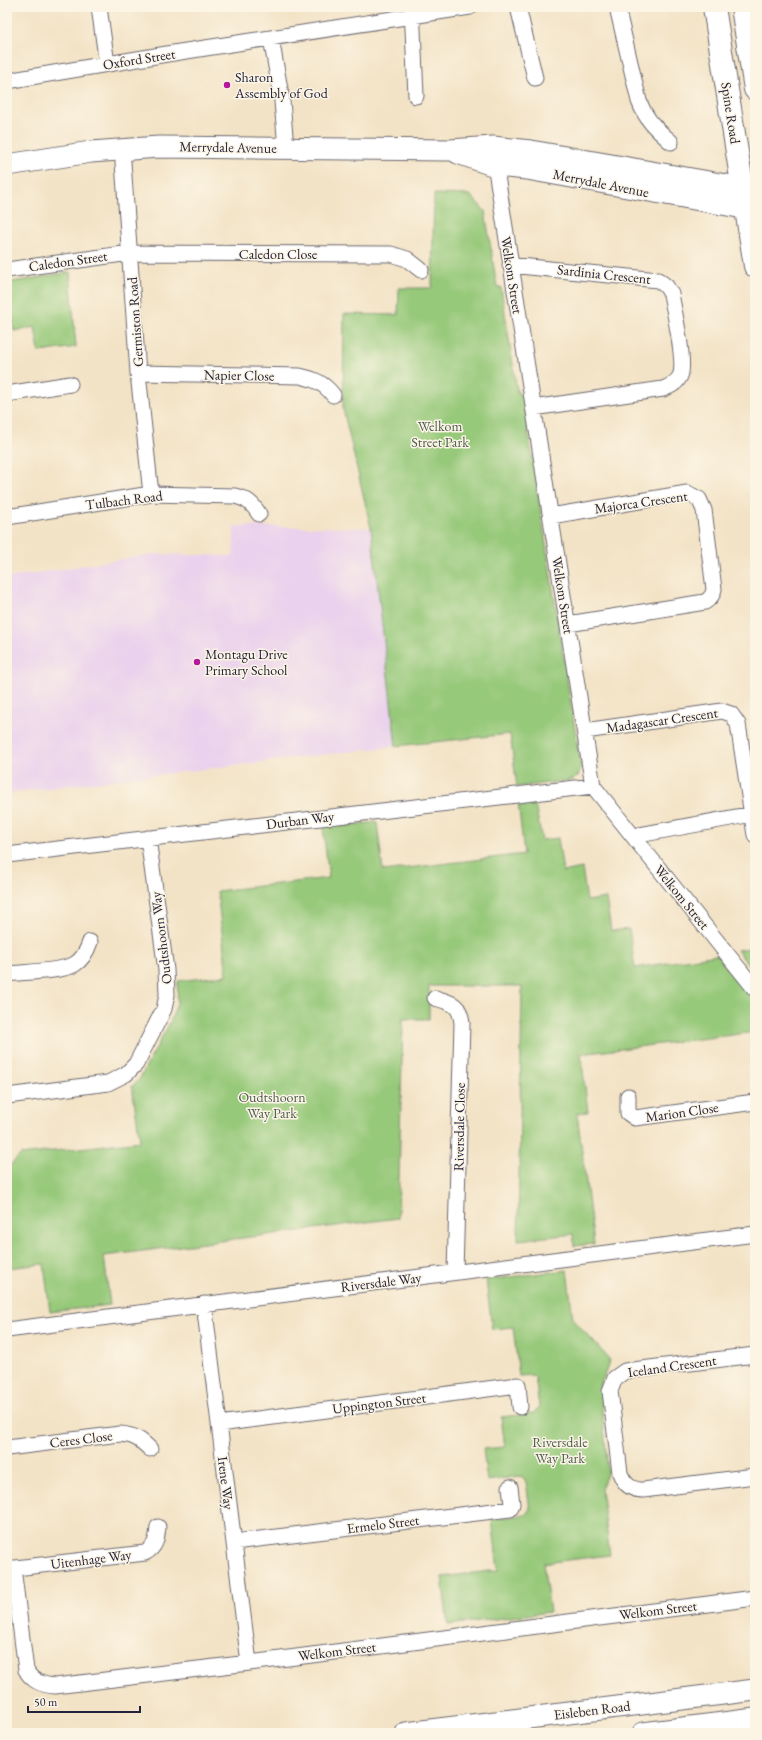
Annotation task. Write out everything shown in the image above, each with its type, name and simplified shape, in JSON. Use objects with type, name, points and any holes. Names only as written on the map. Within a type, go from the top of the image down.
[{"type":"main road","name":"Spine Road","points":[[714,7],[750,199],[755,266]]},
{"type":"main road","name":"Spine Road","points":[[742,7],[755,89]]},
{"type":"street","points":[[99,7],[107,64]]},
{"type":"street","name":"Oxford Street","points":[[7,81],[271,38],[412,11],[470,7]]},
{"type":"street","points":[[518,7],[535,78]]},
{"type":"street","points":[[617,7],[639,102],[645,116],[671,142]]},
{"type":"street","points":[[412,11],[416,96]]},
{"type":"street","points":[[271,38],[282,100],[286,148]]},
{"type":"street","name":"Merrydale Avenue","points":[[7,165],[122,148],[159,147],[450,150],[494,156],[527,169],[750,199]]},
{"type":"street","name":"Germiston Road","points":[[122,148],[138,373],[150,494]]},
{"type":"street","name":"Welkom Street","points":[[494,156],[593,786],[755,989]]},
{"type":"street","name":"Caledon Street","points":[[7,270],[130,253]]},
{"type":"street","name":"Caledon Close","points":[[130,253],[391,254],[407,259],[421,270]]},
{"type":"street","name":"Sardinia Crescent","points":[[510,264],[658,280],[666,286],[671,294],[677,331],[682,369],[681,375],[672,386],[663,389],[533,408]]},
{"type":"street","name":"Napier Close","points":[[138,373],[300,376],[320,382],[333,395]]},
{"type":"street","points":[[7,394],[70,384]]},
{"type":"street","name":"Majorca Crescent","points":[[551,516],[687,493],[699,498],[704,510],[714,589],[712,597],[709,600],[705,602],[568,624]]},
{"type":"street","name":"Tulbach Road","points":[[7,517],[150,494],[235,496],[250,501],[259,514]]},
{"type":"street","name":"Madagascar Crescent","points":[[585,731],[722,711],[731,714],[738,724],[755,835]]},
{"type":"street","name":"Durban Way","points":[[7,855],[593,786]]},
{"type":"street","points":[[633,836],[752,814]]},
{"type":"street","name":"Oudtshoorn Way","points":[[7,1096],[108,1083],[126,1074],[136,1064],[164,1008],[167,995],[166,970],[148,838]]},
{"type":"street","points":[[7,974],[63,968],[74,965],[82,958],[90,942]]},
{"type":"street","name":"Riversdale Close","points":[[435,998],[455,1005],[459,1010],[462,1023],[455,1272]]},
{"type":"street","name":"Marion Close","points":[[628,1096],[628,1113],[635,1118],[755,1102]]},
{"type":"street","name":"Riversdale Way","points":[[7,1330],[755,1234]]},
{"type":"street","name":"Irene Way","points":[[204,1304],[249,1663]]},
{"type":"street","name":"Iceland Crescent","points":[[755,1355],[625,1371],[615,1378],[610,1391],[620,1473],[626,1484],[631,1488],[643,1490],[755,1476]]},
{"type":"street","name":"Uppington Street","points":[[219,1424],[518,1386],[520,1407]]},
{"type":"street","name":"Ceres Close","points":[[7,1448],[120,1434],[135,1436],[150,1449]]},
{"type":"street","name":"Ermelo Street","points":[[234,1542],[510,1509],[512,1504],[510,1487]]},
{"type":"street","name":"Uitenhage Way","points":[[10,1569],[145,1553],[151,1550],[158,1527]]},
{"type":"street","name":"Welkom Street","points":[[10,1569],[26,1670],[29,1675],[39,1682],[55,1686],[249,1663],[755,1598]]},
{"type":"street","name":"Eisleben Road","points":[[406,1733],[755,1690]]},
{"type":"street","points":[[643,1733],[755,1719]]},
{"type":"shaded area","name":"Montagu Drive Primary School","points":[[234,526],[371,528],[396,746],[7,793],[7,578],[154,554],[233,556]]},
{"type":"green space","name":"Welkom Street Park","points":[[434,194],[470,195],[485,211],[497,287],[501,287],[517,391],[523,398],[581,768],[578,776],[572,780],[517,787],[510,734],[396,746],[371,528],[343,409],[344,314],[398,315],[399,288],[432,288]]},
{"type":"green space","points":[[70,272],[76,347],[39,352],[35,327],[14,331],[7,283]]},
{"type":"green space","name":"Oudtshoorn Way Park","points":[[534,799],[542,840],[558,838],[563,872],[582,868],[587,901],[606,898],[611,931],[629,929],[635,968],[717,955],[755,1003],[755,1032],[581,1054],[588,1112],[577,1113],[594,1244],[574,1246],[573,1234],[518,1240],[522,986],[429,986],[429,1019],[403,1019],[398,1218],[104,1256],[110,1305],[50,1312],[44,1264],[7,1268],[7,1169],[20,1155],[140,1141],[132,1086],[139,1080],[171,1020],[177,1003],[178,981],[227,975],[217,891],[329,878],[323,828],[377,822],[383,871],[524,854],[518,801]]},
{"type":"green space","points":[[755,947],[755,974],[737,950]]},
{"type":"green space","name":"Riversdale Way Park","points":[[567,1270],[573,1319],[610,1360],[600,1387],[608,1471],[601,1489],[610,1555],[543,1563],[550,1612],[448,1625],[442,1577],[498,1570],[492,1519],[525,1515],[530,1509],[526,1482],[523,1477],[519,1476],[487,1481],[483,1449],[505,1447],[501,1417],[534,1413],[539,1406],[535,1377],[532,1375],[519,1376],[513,1327],[492,1329],[486,1280]]},
{"type":"place","name":"Sharon Assembly of God","points":[[227,85]]},
{"type":"place","name":"Montagu Drive Primary School","points":[[197,662]]}]
